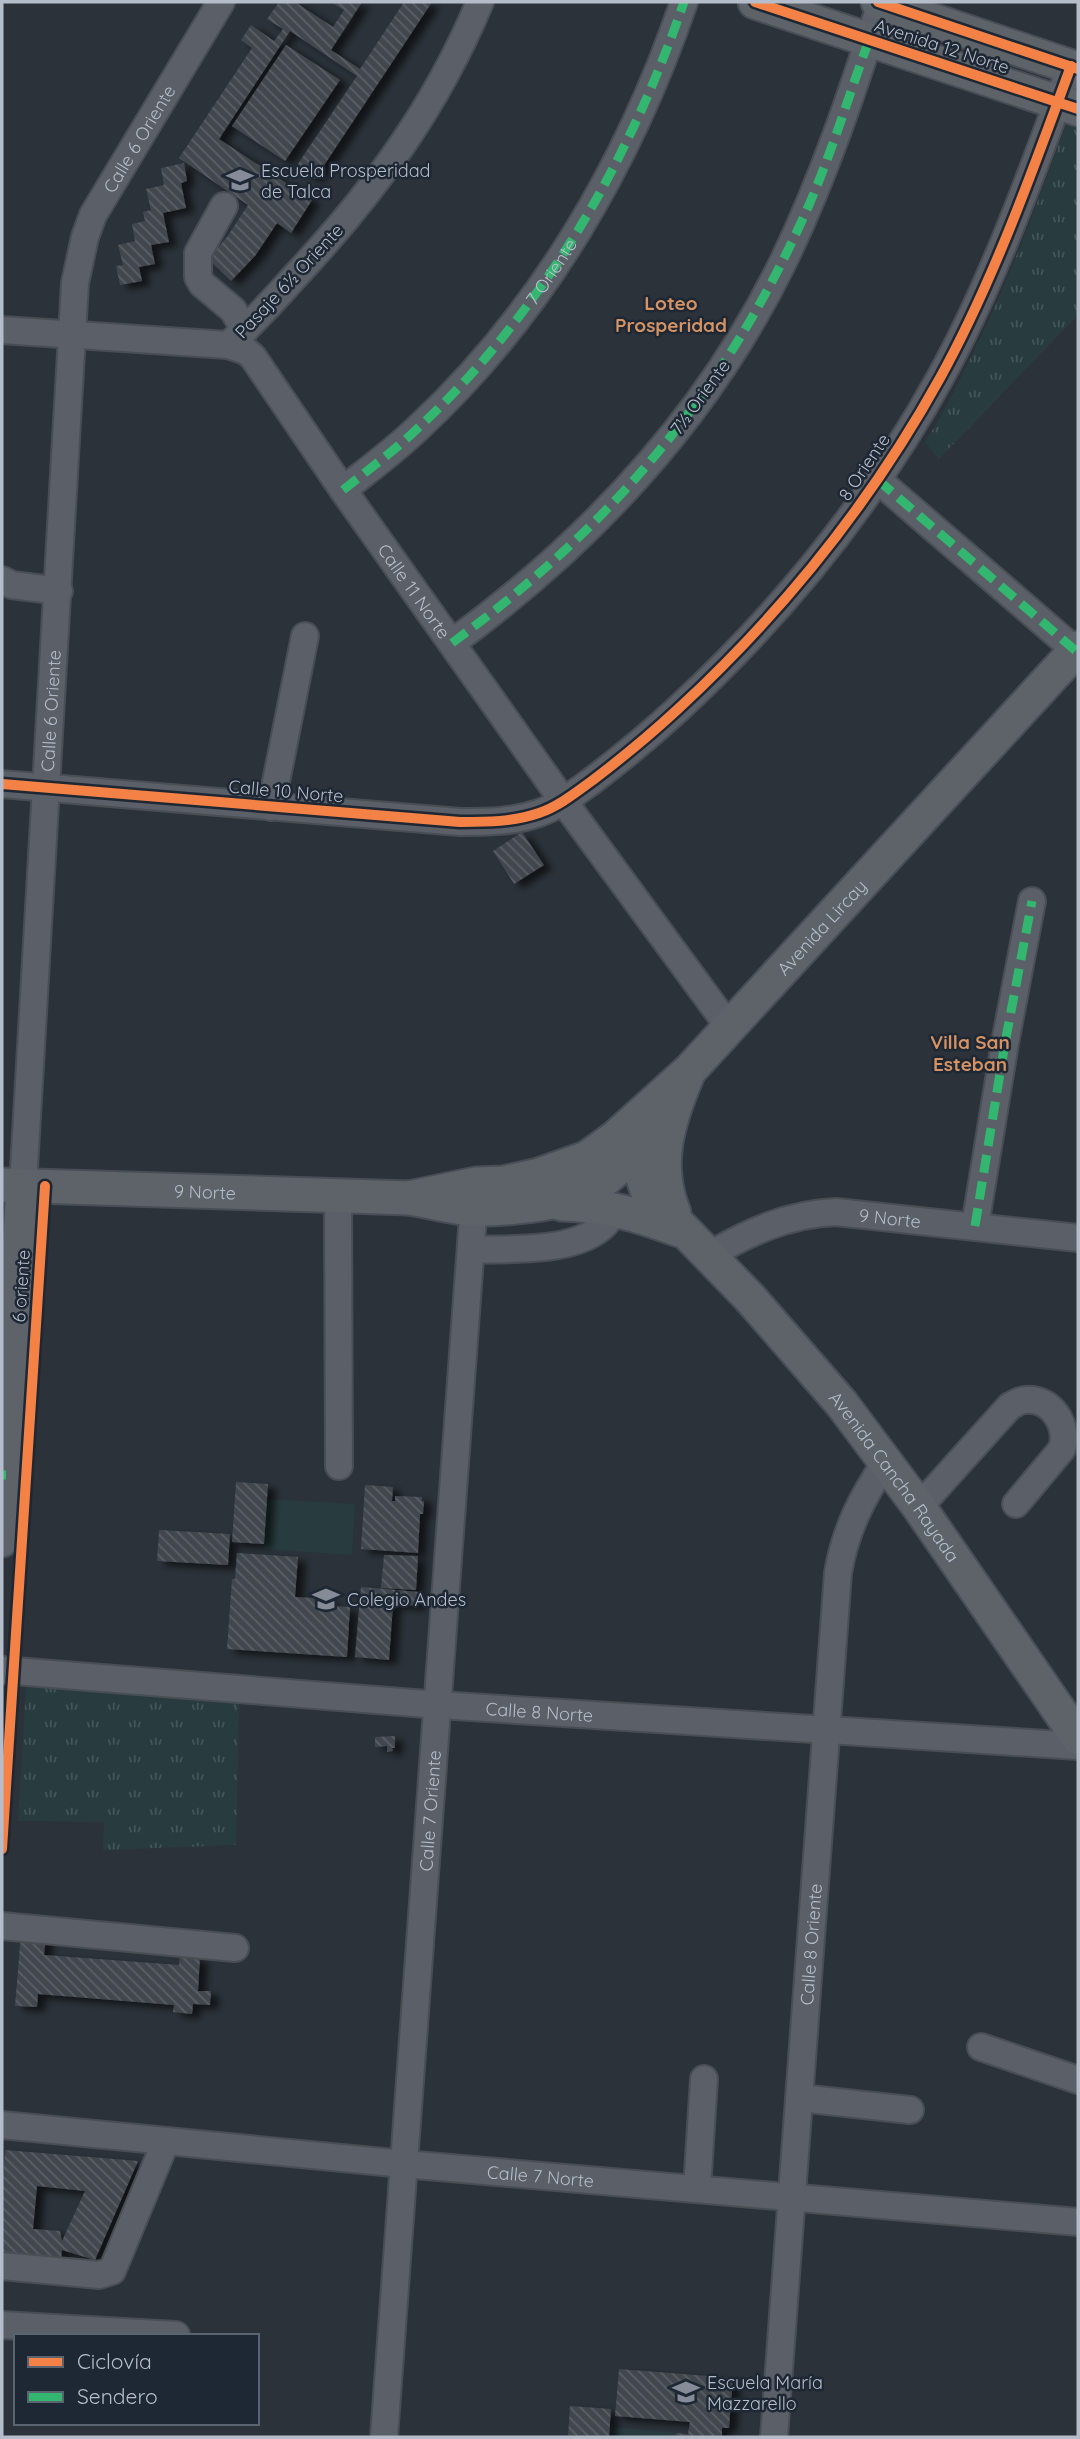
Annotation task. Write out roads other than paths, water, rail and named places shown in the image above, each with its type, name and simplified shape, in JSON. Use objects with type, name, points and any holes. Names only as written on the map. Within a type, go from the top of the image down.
[{"type":"main road","name":"Avenida 12 Norte","points":[[755,2],[810,10],[869,40],[1068,106]]},
{"type":"main road","name":"Avenida 12 Norte","points":[[879,2],[1074,68]]},
{"type":"main road","name":"Avenida Lircay","points":[[542,1189],[662,1108],[690,1070],[1077,650]]},
{"type":"main road","name":"Avenida Cancha Rayada","points":[[697,1244],[676,1218],[664,1184],[662,1108],[643,1116],[636,1150],[639,1170],[648,1193],[795,1348],[886,1462],[1078,1738]]},
{"type":"main road","points":[[542,1189],[593,1205],[607,1196],[636,1150]]},
{"type":"main road","name":"9 Norte","points":[[12,1185],[409,1198],[475,1196],[542,1189]]},
{"type":"main road","name":"Calle 6 Oriente","points":[[2,1540],[12,1185]]},
{"type":"main road","points":[[607,1196],[697,1244]]},
{"type":"main road","points":[[607,1196],[660,1206]]},
{"type":"street","name":"Calle 6 Oriente","points":[[12,1185],[48,788],[79,260],[93,215],[221,2]]},
{"type":"street","name":"Pasaje 6½ Oriente","points":[[237,338],[332,236],[399,153],[448,72],[480,2]]},
{"type":"street","name":"7 Oriente","points":[[343,490],[408,437],[450,397],[503,337],[540,288],[588,215],[618,160],[649,93],[684,2]]},
{"type":"street","name":"7½ Oriente","points":[[452,643],[513,597],[582,534],[655,458],[715,379],[762,301],[806,211],[827,161],[869,40],[879,2]]},
{"type":"street","name":"8 Oriente","points":[[564,802],[617,762],[667,719],[737,653],[808,573],[878,480],[940,377],[966,327],[1068,106],[1074,68]]},
{"type":"street","points":[[224,206],[198,253],[198,277],[202,284],[233,310],[237,338]]},
{"type":"street","name":"Calle 11 Norte","points":[[2,330],[73,336],[237,338],[246,352],[259,364],[343,490],[564,802],[729,1027]]},
{"type":"street","points":[[878,480],[1077,650]]},
{"type":"street","points":[[2,580],[12,585],[59,591]]},
{"type":"street","points":[[271,807],[305,636]]},
{"type":"street","name":"Calle 10 Norte","points":[[2,783],[423,820],[505,821],[536,814],[564,802]]},
{"type":"street","points":[[975,1226],[1004,1043],[1032,901]]},
{"type":"street","points":[[338,1195],[339,1466]]},
{"type":"street","name":"Calle 7 Oriente","points":[[384,2437],[475,1196]]},
{"type":"street","points":[[472,1250],[530,1248],[576,1242],[606,1223],[607,1196]]},
{"type":"street","name":"9 Norte","points":[[697,1244],[736,1240],[782,1220],[816,1213],[856,1213],[1078,1238]]},
{"type":"street","points":[[919,1507],[1010,1406],[1023,1400],[1039,1400],[1059,1418],[1065,1439],[1062,1449],[1016,1504]]},
{"type":"street","name":"Calle 8 Oriente","points":[[774,2437],[838,1573],[842,1551],[856,1512],[886,1462]]},
{"type":"street","name":"Calle 8 Norte","points":[[2,1670],[439,1705],[1078,1746]]},
{"type":"street","points":[[2,1926],[235,1948]]},
{"type":"street","points":[[981,2047],[1078,2080]]},
{"type":"street","points":[[697,2189],[704,2079]]},
{"type":"street","points":[[800,2098],[910,2109]]},
{"type":"street","name":"Calle 7 Norte","points":[[2,2125],[404,2164],[1078,2222]]},
{"type":"street","points":[[2,2266],[99,2275],[112,2271],[166,2141]]},
{"type":"street","points":[[2,2325],[159,2334]]},
{"type":"place","name":"Escuela Prosperidad de Talca","points":[[240,180]]},
{"type":"place","name":"Colegio Andes","points":[[326,1599]]},
{"type":"place","name":"Escuela María Mazzarello","points":[[686,2392]]},
{"type":"district","name":"Loteo Prosperidad","points":[[671,314]]},
{"type":"district","name":"Villa San Esteban","points":[[970,1053]]}]
